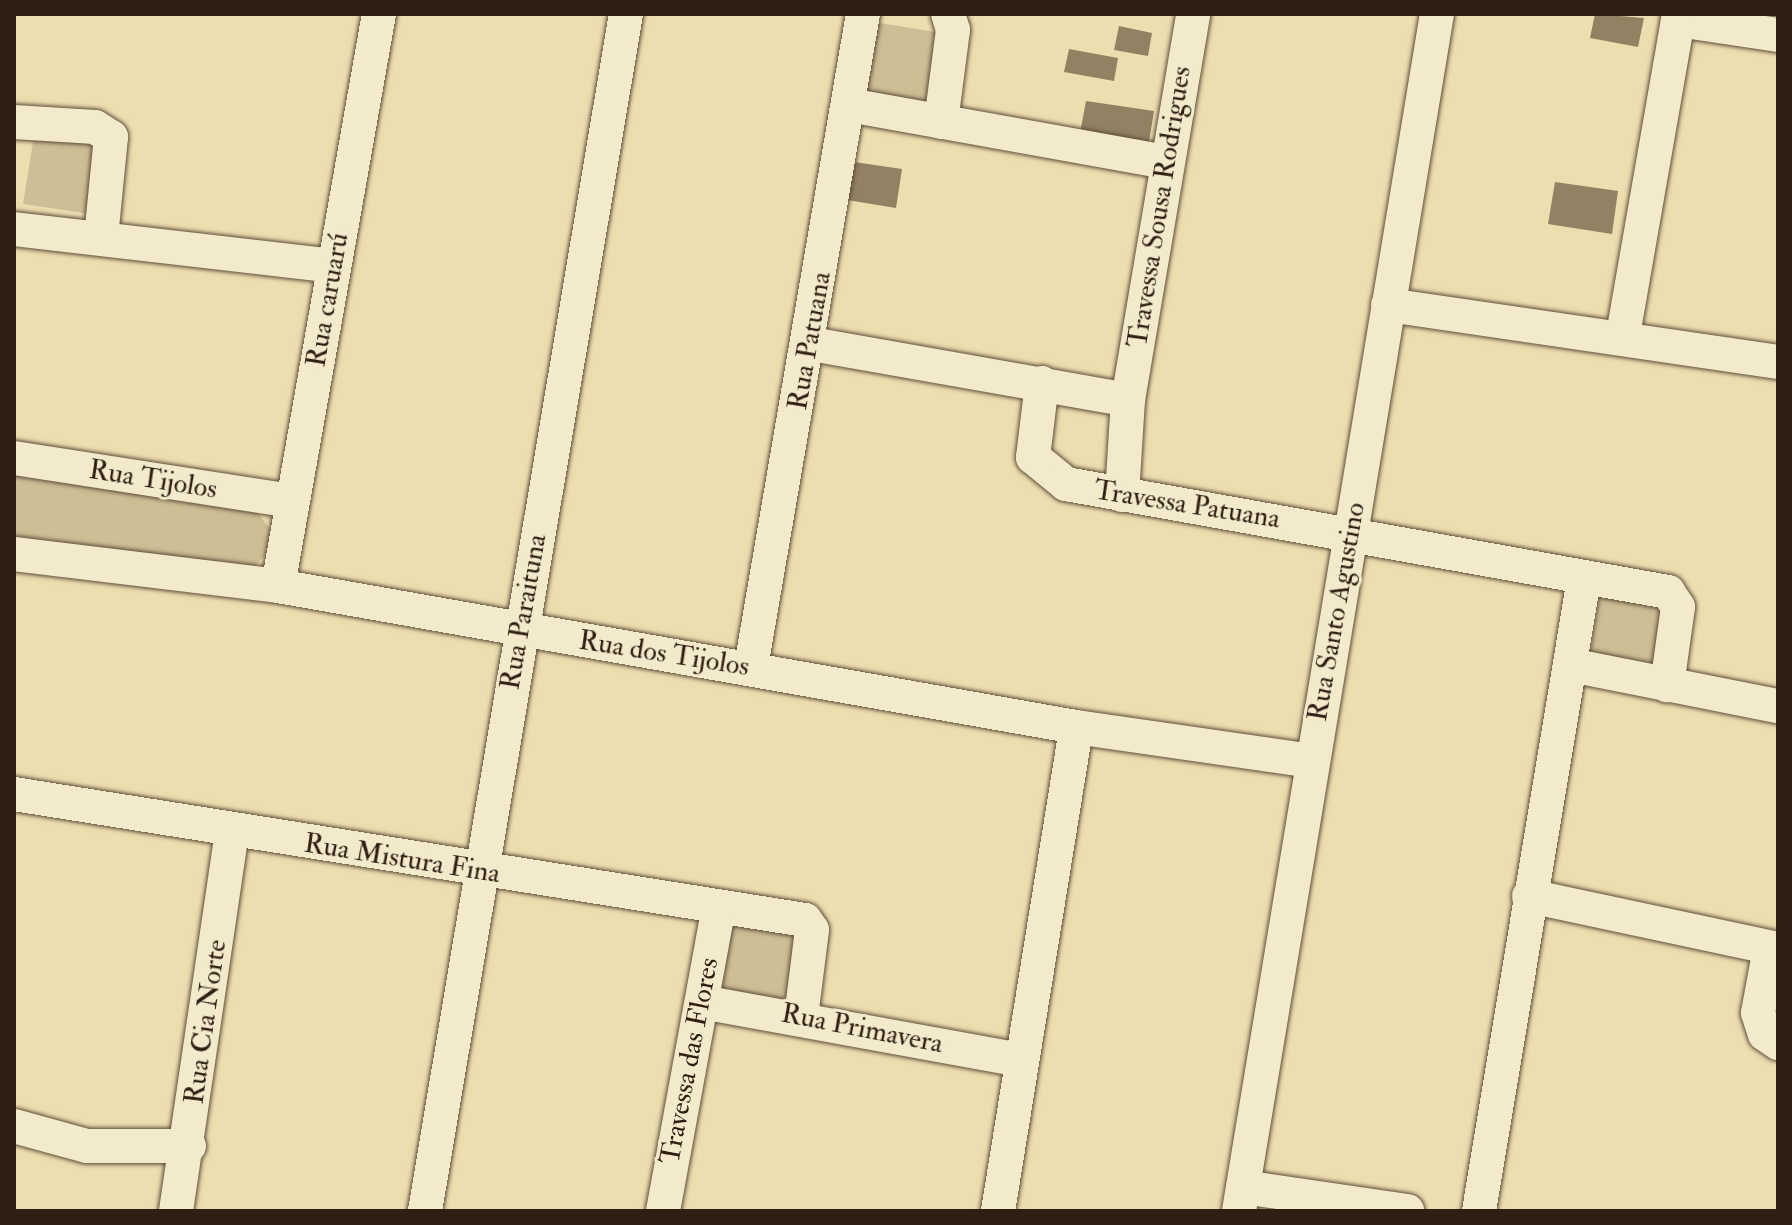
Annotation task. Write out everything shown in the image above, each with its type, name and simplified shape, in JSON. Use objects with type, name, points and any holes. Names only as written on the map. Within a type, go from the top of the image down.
[{"type":"street","name":"Rua caruarú","points":[[278,586],[379,14]]},
{"type":"street","name":"Rua Paraituna","points":[[425,1211],[626,14]]},
{"type":"street","name":"Rua Patuana","points":[[751,667],[811,344],[863,14]]},
{"type":"street","points":[[941,122],[953,30],[948,14]]},
{"type":"street","name":"Travessa Sousa Rodrigues","points":[[1122,495],[1128,400],[1193,14]]},
{"type":"street","name":"Rua Santo Agustino","points":[[1241,1199],[1437,14]]},
{"type":"street","points":[[1623,335],[1678,17],[1778,35]]},
{"type":"street","points":[[849,105],[1166,162]]},
{"type":"street","points":[[15,129],[95,127],[111,137],[113,159],[101,238]]},
{"type":"street","points":[[14,229],[334,266]]},
{"type":"street","points":[[1388,305],[1623,335],[1778,362]]},
{"type":"street","points":[[811,344],[1128,400]]},
{"type":"street","name":"Travessa Patuana","points":[[1042,383],[1033,457],[1052,479],[1122,495],[1351,531],[1676,598],[1667,685]]},
{"type":"street","name":"Rua Tijolos","points":[[14,458],[292,501]]},
{"type":"street","name":"Rua dos Tijolos","points":[[14,554],[278,586],[521,632],[751,667],[1076,727],[1312,761]]},
{"type":"street","points":[[1479,1211],[1584,579]]},
{"type":"street","points":[[1570,665],[1778,706]]},
{"type":"street","points":[[998,1211],[1076,727]]},
{"type":"street","name":"Rua Mistura Fina","points":[[14,794],[232,833],[718,911],[790,919],[812,930],[801,1017]]},
{"type":"street","name":"Rua Cia Norte","points":[[176,1211],[189,1146],[232,833]]},
{"type":"street","points":[[1529,896],[1774,948],[1758,1013],[1765,1034],[1778,1043]]},
{"type":"street","name":"Travessa das Flores","points":[[663,1211],[718,911]]},
{"type":"street","name":"Rua Primavera","points":[[702,1002],[801,1017],[1022,1060]]},
{"type":"street","points":[[14,1126],[87,1146],[189,1146]]},
{"type":"street","points":[[1241,1199],[1407,1211]]},
{"type":"shaded area","points":[[874,22],[941,33],[930,106],[862,96]]},
{"type":"shaded area","points":[[35,130],[102,141],[90,214],[23,204]]},
{"type":"shaded area","points":[[14,474],[256,511],[270,529],[268,552],[253,568],[14,539]]},
{"type":"shaded area","points":[[1601,588],[1668,599],[1656,672],[1589,661]]},
{"type":"shaded area","points":[[732,920],[800,930],[788,1003],[720,993]]},
{"type":"building","points":[[1595,14],[1644,18],[1638,47],[1590,38]]},
{"type":"building","points":[[1119,26],[1152,33],[1148,56],[1114,50]]},
{"type":"building","points":[[1069,49],[1118,58],[1114,81],[1064,72]]},
{"type":"building","points":[[1086,101],[1154,111],[1148,148],[1079,138]]},
{"type":"building","points":[[854,162],[902,169],[896,208],[847,200]]},
{"type":"building","points":[[1555,182],[1618,191],[1612,234],[1548,224]]}]
